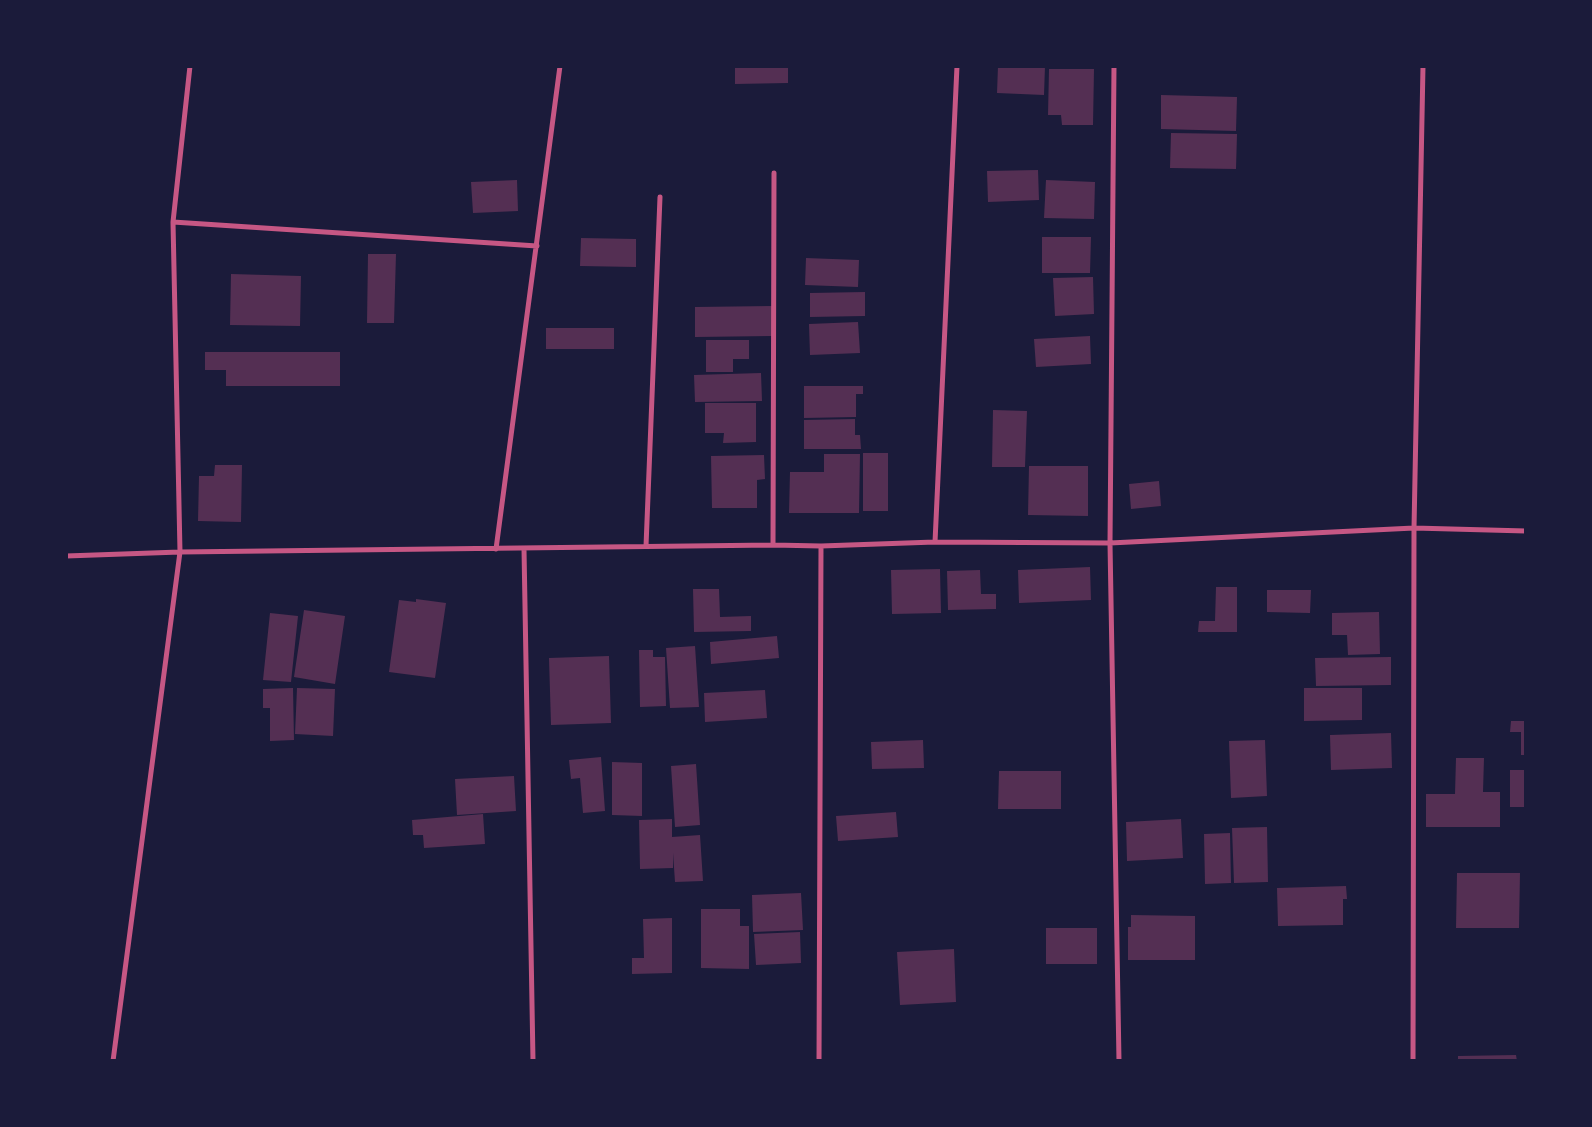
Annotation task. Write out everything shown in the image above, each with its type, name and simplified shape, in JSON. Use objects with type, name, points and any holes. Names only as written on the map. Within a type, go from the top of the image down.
[{"type":"street","points":[[113,1061],[180,552],[173,222],[190,66]]},
{"type":"street","points":[[496,549],[560,66]]},
{"type":"street","points":[[936,542],[957,66]]},
{"type":"street","points":[[1114,66],[1110,543],[1119,1061]]},
{"type":"street","points":[[1413,1061],[1414,528],[1423,66]]},
{"type":"street","points":[[773,545],[774,173]]},
{"type":"street","points":[[646,546],[660,197]]},
{"type":"street","points":[[173,222],[537,246]]},
{"type":"street","points":[[66,556],[180,552],[646,546],[821,546],[936,542],[1110,543],[1414,528],[1526,531]]},
{"type":"street","points":[[819,1061],[821,546]]},
{"type":"street","points":[[524,549],[533,1061]]},
{"type":"building","points":[[735,66],[788,66],[788,83],[735,84]]},
{"type":"building","points":[[998,66],[1045,66],[1044,95],[997,93]]},
{"type":"building","points":[[1049,69],[1094,69],[1093,125],[1062,125],[1061,115],[1048,115]]},
{"type":"building","points":[[1161,95],[1237,97],[1236,131],[1161,129]]},
{"type":"building","points":[[1171,133],[1237,134],[1236,169],[1170,168]]},
{"type":"building","points":[[1038,170],[1039,200],[988,202],[987,171]]},
{"type":"building","points":[[517,180],[518,211],[473,213],[471,182]]},
{"type":"building","points":[[1046,180],[1095,182],[1094,219],[1044,218]]},
{"type":"building","points":[[1042,237],[1091,237],[1090,273],[1042,273]]},
{"type":"building","points":[[581,238],[636,239],[636,267],[580,266]]},
{"type":"building","points":[[368,254],[396,254],[394,323],[367,323]]},
{"type":"building","points":[[806,258],[859,260],[858,287],[805,285]]},
{"type":"building","points":[[231,274],[301,276],[300,326],[230,325]]},
{"type":"building","points":[[1093,277],[1094,314],[1055,316],[1053,278]]},
{"type":"building","points":[[865,292],[865,316],[810,317],[810,293]]},
{"type":"building","points":[[772,306],[772,336],[695,337],[695,307]]},
{"type":"building","points":[[858,322],[860,353],[810,355],[809,324]]},
{"type":"building","points":[[546,328],[614,328],[614,349],[546,349]]},
{"type":"building","points":[[1090,336],[1091,364],[1036,367],[1034,339]]},
{"type":"building","points":[[706,340],[749,340],[749,359],[733,359],[733,372],[706,372]]},
{"type":"building","points":[[205,352],[340,352],[340,386],[226,386],[226,370],[205,370]]},
{"type":"building","points":[[761,373],[762,401],[695,402],[694,375]]},
{"type":"building","points":[[804,386],[863,386],[863,394],[856,394],[856,417],[804,418]]},
{"type":"building","points":[[705,403],[756,403],[756,442],[723,443],[724,433],[705,433]]},
{"type":"building","points":[[993,410],[1027,411],[1025,467],[992,467]]},
{"type":"building","points":[[855,419],[855,435],[860,435],[861,449],[804,449],[804,420]]},
{"type":"building","points":[[863,453],[888,453],[888,511],[863,511]]},
{"type":"building","points":[[824,454],[860,454],[859,513],[789,513],[790,472],[824,472]]},
{"type":"building","points":[[764,455],[765,479],[757,480],[757,508],[712,508],[711,456]]},
{"type":"building","points":[[215,465],[242,465],[241,522],[198,521],[199,476],[214,476]]},
{"type":"building","points":[[1029,466],[1088,466],[1088,516],[1028,515]]},
{"type":"building","points":[[1159,481],[1161,506],[1131,509],[1129,484]]},
{"type":"building","points":[[1090,567],[1091,600],[1019,603],[1018,570]]},
{"type":"building","points":[[940,569],[941,613],[892,614],[891,570]]},
{"type":"building","points":[[980,570],[981,594],[996,594],[996,609],[948,610],[947,571]]},
{"type":"building","points":[[1216,587],[1237,587],[1237,632],[1198,632],[1199,621],[1215,621]]},
{"type":"building","points":[[693,589],[719,589],[720,617],[751,616],[751,631],[694,632]]},
{"type":"building","points":[[1267,590],[1311,590],[1310,613],[1267,612]]},
{"type":"building","points":[[416,599],[446,603],[435,678],[389,672],[399,600],[416,602]]},
{"type":"building","points":[[304,610],[345,616],[335,684],[294,677]]},
{"type":"building","points":[[1379,612],[1380,654],[1348,655],[1347,635],[1332,635],[1332,613]]},
{"type":"building","points":[[270,613],[298,616],[291,682],[263,680]]},
{"type":"building","points":[[777,636],[779,658],[711,664],[710,642]]},
{"type":"building","points":[[695,646],[699,707],[670,708],[666,648]]},
{"type":"building","points":[[639,650],[653,650],[653,657],[665,657],[666,706],[640,707]]},
{"type":"building","points":[[609,656],[611,723],[551,725],[549,658]]},
{"type":"building","points":[[1391,657],[1391,685],[1316,686],[1315,658]]},
{"type":"building","points":[[293,688],[294,740],[270,741],[270,708],[263,708],[263,689]]},
{"type":"building","points":[[297,688],[335,689],[333,736],[295,734]]},
{"type":"building","points":[[1304,688],[1362,688],[1362,720],[1304,721]]},
{"type":"building","points":[[765,690],[767,718],[705,722],[704,693]]},
{"type":"building","points":[[1511,721],[1526,721],[1526,755],[1521,755],[1521,732],[1510,732]]},
{"type":"building","points":[[1391,733],[1392,768],[1331,770],[1330,735]]},
{"type":"building","points":[[923,740],[924,768],[872,769],[871,742]]},
{"type":"building","points":[[1265,740],[1267,796],[1231,798],[1229,741]]},
{"type":"building","points":[[601,757],[605,811],[583,813],[580,778],[571,779],[569,760]]},
{"type":"building","points":[[1456,758],[1484,758],[1483,792],[1500,792],[1500,827],[1426,827],[1426,794],[1455,794]]},
{"type":"building","points":[[612,762],[642,763],[642,816],[612,815]]},
{"type":"building","points":[[696,764],[700,825],[675,827],[671,766]]},
{"type":"building","points":[[1510,770],[1526,770],[1526,807],[1510,807]]},
{"type":"building","points":[[999,771],[1061,771],[1061,809],[998,809]]},
{"type":"building","points":[[514,776],[516,811],[457,815],[455,779]]},
{"type":"building","points":[[896,812],[898,837],[838,841],[836,816]]},
{"type":"building","points":[[483,814],[485,844],[424,848],[423,835],[413,835],[412,820]]},
{"type":"building","points":[[672,819],[672,837],[700,835],[703,881],[675,882],[673,853],[673,868],[640,869],[639,820]]},
{"type":"building","points":[[1181,819],[1183,858],[1127,861],[1126,822]]},
{"type":"building","points":[[1267,827],[1268,882],[1234,883],[1232,828]]},
{"type":"building","points":[[1230,833],[1231,883],[1205,884],[1204,834]]},
{"type":"building","points":[[1457,873],[1520,873],[1519,928],[1456,928]]},
{"type":"building","points":[[1346,886],[1347,899],[1343,899],[1343,925],[1278,926],[1277,888]]},
{"type":"building","points":[[801,893],[803,930],[753,932],[752,895]]},
{"type":"building","points":[[701,909],[740,909],[740,926],[749,926],[749,969],[701,968]]},
{"type":"building","points":[[1131,915],[1195,916],[1195,960],[1128,960],[1128,927],[1131,927]]},
{"type":"building","points":[[672,918],[672,973],[632,974],[632,958],[644,958],[643,919]]},
{"type":"building","points":[[1046,928],[1097,928],[1097,964],[1046,964]]},
{"type":"building","points":[[800,932],[801,963],[756,965],[754,934]]},
{"type":"building","points":[[954,949],[956,1002],[900,1005],[897,952]]},
{"type":"building","points":[[1516,1055],[1517,1061],[1458,1061],[1458,1056]]}]
